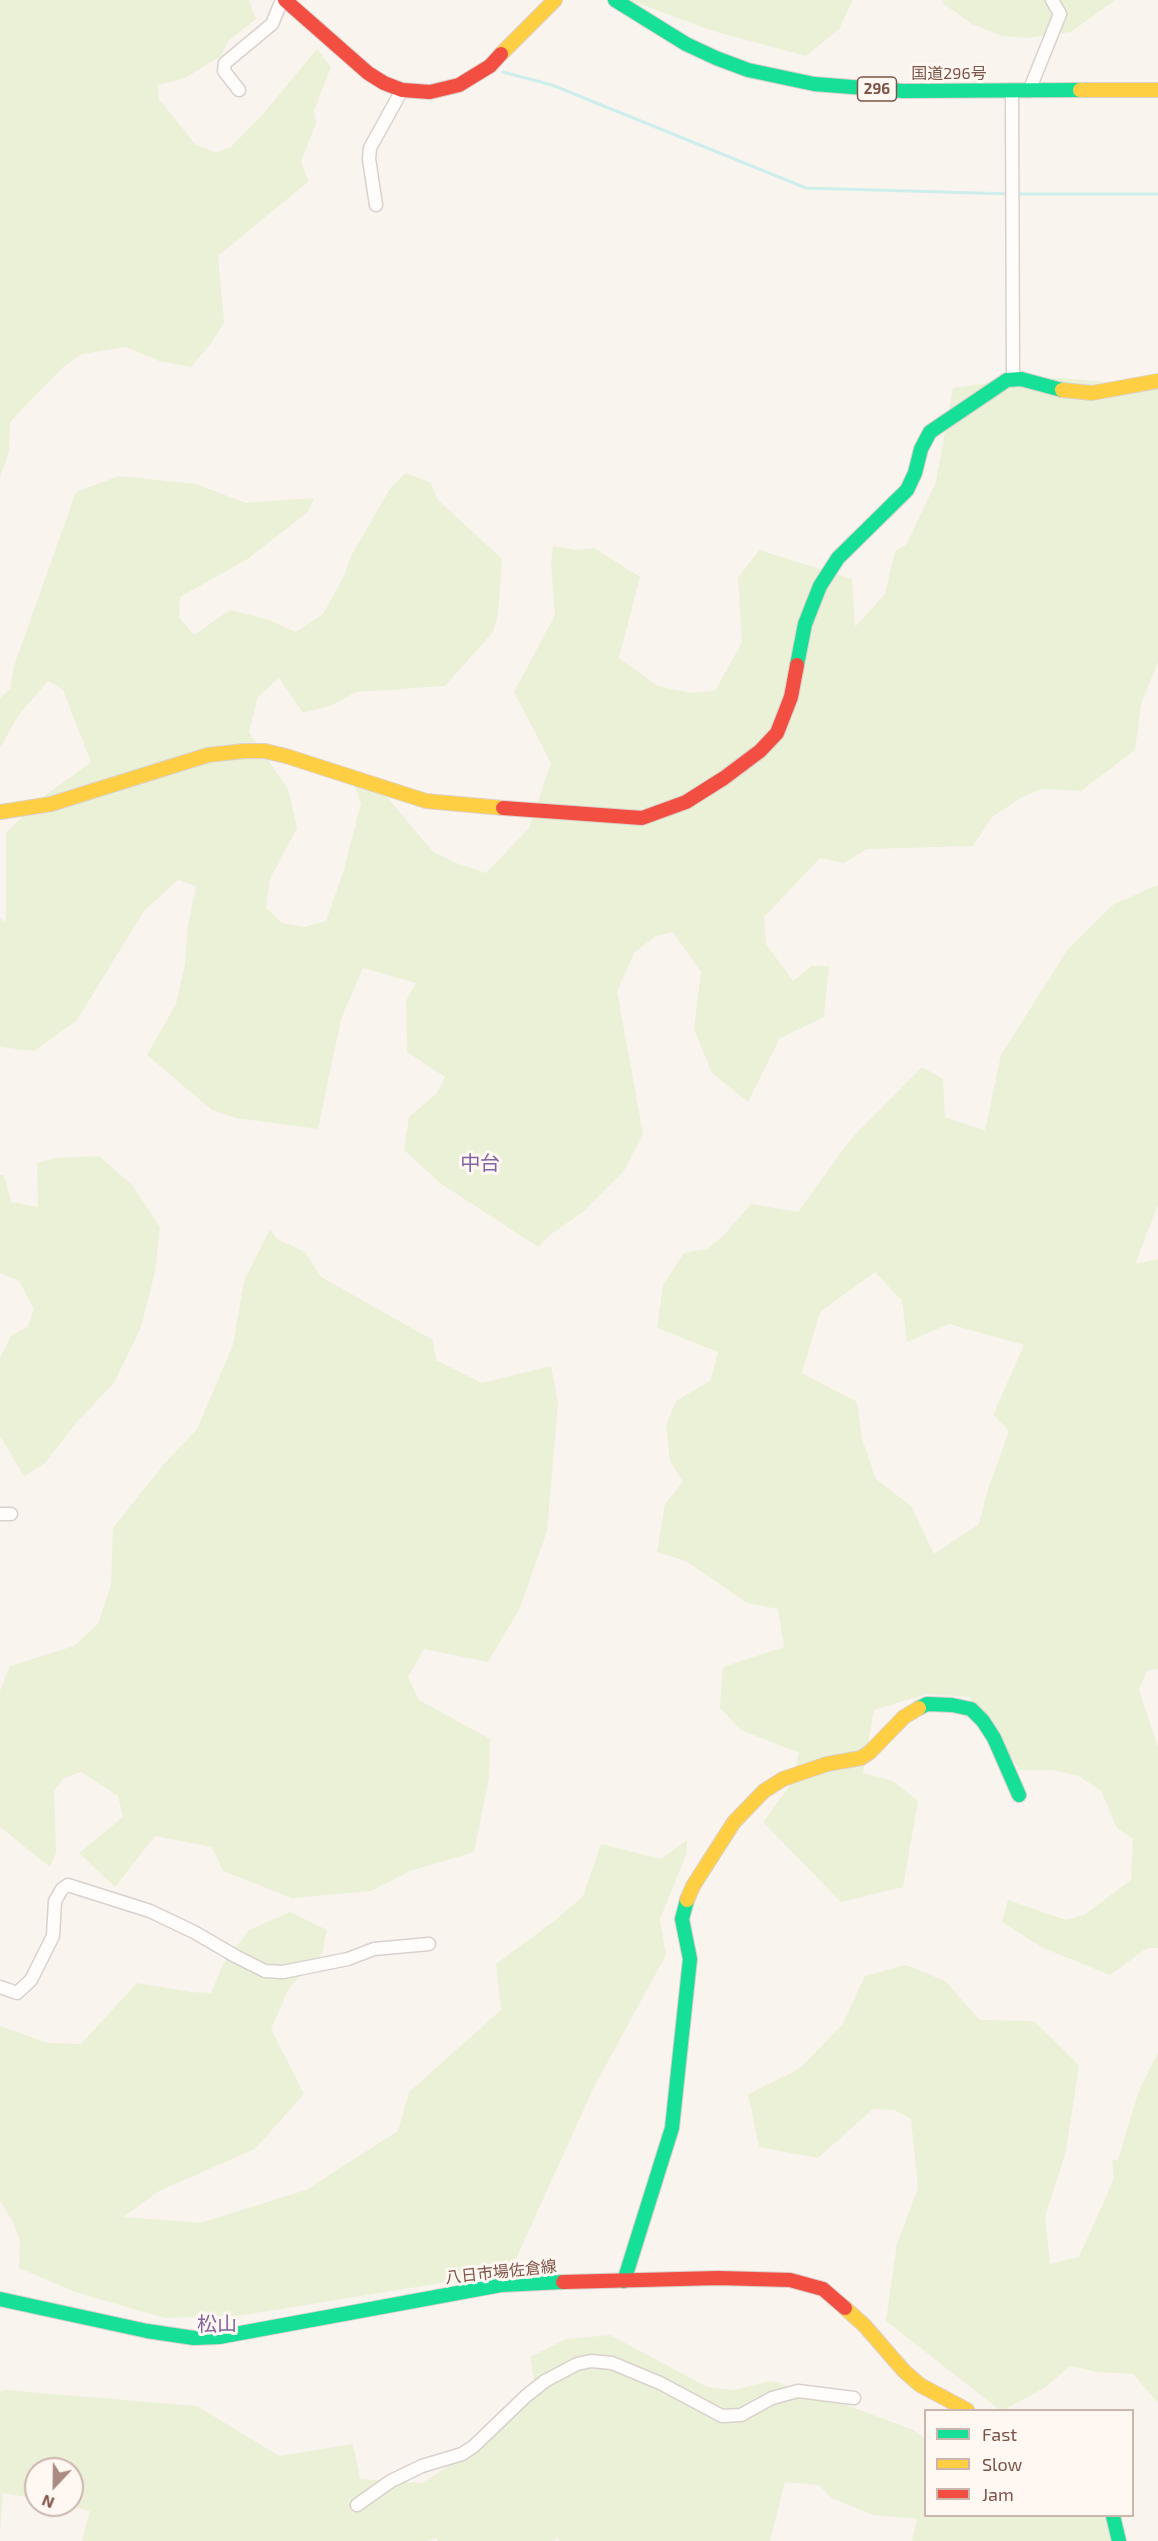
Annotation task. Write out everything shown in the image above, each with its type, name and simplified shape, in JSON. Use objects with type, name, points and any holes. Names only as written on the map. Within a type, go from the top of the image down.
[{"type":"main road","points":[[283,0],[368,73],[402,90],[438,91],[459,85],[490,66],[511,42],[555,0]]},
{"type":"main road","name":"国道296号","points":[[615,0],[686,44],[748,70],[814,84],[903,91],[1158,90]]},
{"type":"main road","points":[[0,812],[51,804],[208,754],[244,751],[286,756],[426,801],[445,804],[642,818],[686,802],[724,778],[760,751],[777,733],[791,697],[805,624],[820,586],[838,558],[907,490],[915,473],[921,449],[930,432],[1012,379],[1021,379],[1069,392],[1092,393],[1158,381]]},
{"type":"main road","points":[[624,2281],[672,2128],[690,1959],[682,1919],[685,1904],[693,1886],[734,1822],[764,1791],[783,1779],[827,1764],[861,1758],[870,1752],[904,1717],[927,1704],[952,1705],[971,1709],[983,1720],[994,1738],[1019,1795]]},
{"type":"main road","name":"八日市場佐倉線","points":[[0,2299],[147,2331],[194,2338],[219,2337],[501,2285],[768,2278],[790,2280],[823,2289],[864,2325],[904,2371],[920,2385],[965,2409]]},
{"type":"main road","points":[[1113,2517],[1119,2541]]},
{"type":"street","points":[[239,90],[224,71],[225,63],[272,24],[283,0]]},
{"type":"street","points":[[1029,91],[1060,14],[1052,0]]},
{"type":"street","points":[[376,205],[369,159],[370,148],[402,90]]},
{"type":"street","points":[[1012,90],[1012,379]]},
{"type":"street","points":[[0,1987],[16,1993],[31,1980],[53,1936],[55,1901],[62,1889],[68,1885],[150,1911],[265,1971],[283,1972],[348,1959],[374,1949],[429,1944]]},
{"type":"street","points":[[357,2505],[391,2481],[422,2466],[462,2454],[474,2446],[545,2381],[577,2364],[591,2361],[612,2363],[660,2383],[722,2416],[741,2415],[772,2398],[798,2391],[854,2398]]},
{"type":"green space","points":[[0,0],[249,0],[256,19],[228,41],[221,56],[185,78],[158,85],[159,99],[195,144],[216,153],[231,147],[263,114],[317,49],[331,67],[314,111],[316,123],[301,162],[309,181],[218,256],[224,322],[213,341],[191,367],[159,361],[126,347],[82,354],[62,368],[10,422],[9,452],[0,477]]},
{"type":"green space","points":[[629,0],[853,0],[839,29],[806,56],[713,31]]},
{"type":"green space","points":[[942,0],[1115,0],[1071,32],[1025,38],[1002,36],[972,24],[944,4]]},
{"type":"green space","points":[[1062,378],[1158,387],[1158,662],[1141,704],[1135,750],[1081,791],[1043,789],[1024,796],[992,817],[973,846],[867,849],[844,863],[820,858],[764,917],[766,944],[793,981],[812,966],[829,966],[824,1017],[780,1038],[748,1102],[712,1073],[694,1029],[701,972],[673,932],[656,936],[635,952],[617,991],[643,1134],[624,1171],[584,1211],[550,1235],[538,1247],[440,1183],[404,1150],[409,1117],[437,1093],[445,1077],[407,1052],[406,1001],[416,983],[363,968],[341,1019],[318,1129],[236,1118],[212,1110],[147,1055],[176,1004],[185,964],[188,926],[196,886],[178,880],[144,911],[77,1020],[34,1051],[0,1047],[0,918],[6,922],[6,833],[35,803],[91,762],[63,690],[48,681],[18,716],[0,748],[0,698],[10,689],[14,666],[76,492],[119,476],[196,484],[246,503],[314,498],[308,512],[246,560],[180,597],[179,617],[194,635],[230,610],[269,620],[296,632],[323,614],[344,576],[351,556],[391,487],[406,473],[431,483],[437,499],[502,559],[498,614],[493,632],[445,686],[356,692],[330,706],[303,713],[279,678],[258,697],[249,732],[288,789],[297,828],[270,879],[266,907],[282,923],[304,927],[326,921],[344,870],[361,803],[347,767],[372,779],[433,852],[456,863],[486,873],[529,828],[551,763],[514,692],[555,615],[551,563],[553,546],[576,550],[594,548],[640,577],[619,658],[658,686],[690,693],[715,691],[742,642],[738,578],[759,550],[852,579],[855,627],[885,594],[895,551],[906,545],[936,482],[953,388],[1008,380]]},
{"type":"green space","points":[[1158,885],[1158,1205],[1135,1264],[1158,1259],[1158,1669],[1147,1671],[1139,1690],[1158,1747],[1158,1948],[1147,1948],[1110,1975],[1043,1948],[1002,1922],[1008,1900],[1066,1920],[1084,1915],[1131,1880],[1133,1839],[1117,1828],[1101,1791],[1079,1776],[1052,1770],[1020,1770],[969,1697],[926,1694],[874,1710],[863,1773],[893,1781],[918,1801],[903,1887],[841,1902],[763,1822],[791,1784],[799,1753],[741,1730],[720,1708],[723,1667],[784,1647],[778,1609],[747,1603],[686,1561],[657,1552],[665,1504],[683,1482],[670,1461],[666,1425],[676,1401],[711,1380],[718,1352],[657,1328],[663,1285],[684,1253],[707,1249],[723,1236],[751,1204],[798,1212],[850,1140],[922,1067],[943,1079],[945,1117],[985,1131],[1001,1055],[1068,949],[1114,904]],"holes":[[[875,1272],[902,1301],[907,1342],[949,1324],[1024,1345],[993,1415],[1009,1431],[988,1489],[979,1524],[934,1554],[911,1506],[876,1479],[862,1439],[857,1402],[802,1373],[820,1312]]]},
{"type":"green space","points":[[99,1156],[132,1185],[160,1227],[155,1272],[141,1327],[114,1383],[77,1422],[45,1463],[24,1476],[0,1436],[0,1358],[11,1336],[28,1326],[34,1309],[19,1281],[0,1273],[0,1175],[4,1175],[11,1202],[38,1207],[37,1163],[57,1158]]},
{"type":"green space","points":[[270,1229],[277,1239],[305,1252],[321,1277],[433,1340],[436,1360],[482,1383],[551,1366],[558,1403],[547,1531],[520,1608],[488,1662],[424,1649],[408,1677],[419,1700],[490,1739],[489,1777],[474,1852],[410,1871],[371,1891],[292,1898],[223,1871],[212,1847],[155,1836],[115,1887],[79,1853],[123,1817],[118,1796],[81,1772],[64,1778],[54,1791],[56,1852],[50,1867],[0,1827],[0,1691],[10,1666],[74,1646],[98,1624],[111,1585],[113,1528],[164,1464],[197,1429],[233,1345],[244,1281]]},
{"type":"green space","points":[[687,1840],[686,1855],[660,1919],[666,1955],[594,2087],[510,2272],[237,2316],[165,2318],[75,2292],[19,2268],[20,2241],[13,2222],[0,2201],[0,2026],[48,2043],[81,2044],[137,1983],[190,1992],[211,1993],[223,1964],[249,1930],[290,1912],[327,1930],[322,1954],[289,1988],[271,2029],[304,2094],[255,2149],[159,2191],[123,2217],[200,2223],[306,2190],[398,2131],[409,2092],[501,2010],[496,1964],[558,1918],[583,1896],[601,1844],[661,1859]]},
{"type":"green space","points":[[906,1965],[945,1981],[980,2020],[1034,2021],[1079,2065],[1066,2151],[1045,2217],[1050,2264],[1079,2257],[1114,2179],[1112,2160],[1118,2160],[1138,2093],[1158,2052],[1158,2403],[1133,2374],[1097,2372],[1070,2366],[1046,2387],[1006,2409],[999,2409],[886,2321],[897,2244],[918,2188],[911,2119],[894,2110],[873,2109],[818,2158],[759,2147],[748,2094],[799,2069],[842,2025],[865,1976]]},
{"type":"green space","points":[[610,2335],[707,2387],[733,2390],[771,2381],[828,2398],[913,2430],[924,2437],[924,2517],[1110,2517],[1123,2541],[912,2541],[917,2519],[873,2515],[832,2498],[819,2485],[785,2482],[770,2541],[559,2541],[558,2537],[554,2541],[437,2541],[437,2538],[428,2541],[82,2541],[90,2511],[84,2510],[84,2457],[24,2457],[24,2497],[3,2493],[0,2533],[0,2392],[5,2390],[197,2406],[279,2456],[353,2444],[360,2479],[422,2483],[493,2437],[537,2394],[530,2357],[566,2339]]},
{"type":"waterway","points":[[503,72],[552,85],[806,188],[1011,194]]},
{"type":"waterway","points":[[1017,194],[1158,194]]},
{"type":"traffic: fast","points":[[615,0],[686,44],[716,58],[748,70],[814,84],[903,91],[1080,90]]},
{"type":"traffic: fast","points":[[797,665],[805,624],[820,586],[838,558],[907,490],[915,473],[921,449],[930,432],[1007,380],[1021,379],[1062,390]]},
{"type":"traffic: fast","points":[[919,1708],[927,1704],[952,1705],[971,1709],[983,1721],[994,1738],[1019,1795]]},
{"type":"traffic: fast","points":[[624,2281],[672,2128],[690,1959],[682,1919],[687,1900]]},
{"type":"traffic: fast","points":[[0,2299],[147,2331],[194,2338],[219,2337],[501,2285],[563,2282]]},
{"type":"traffic: fast","points":[[1113,2517],[1119,2541]]},
{"type":"traffic: slow","points":[[501,54],[555,0]]},
{"type":"traffic: slow","points":[[1080,90],[1158,90]]},
{"type":"traffic: slow","points":[[1062,390],[1092,393],[1158,381]]},
{"type":"traffic: slow","points":[[0,812],[51,804],[208,755],[244,751],[265,751],[286,756],[426,801],[503,808]]},
{"type":"traffic: slow","points":[[687,1900],[693,1886],[734,1822],[764,1791],[783,1779],[827,1764],[861,1758],[870,1752],[904,1717],[919,1708]]},
{"type":"traffic: slow","points":[[845,2308],[920,2385],[965,2409]]},
{"type":"traffic: jam","points":[[285,0],[368,73],[402,90],[430,92],[459,85],[490,66],[501,54]]},
{"type":"traffic: jam","points":[[503,808],[642,818],[686,802],[724,778],[760,751],[777,733],[791,697],[797,665]]},
{"type":"traffic: jam","points":[[563,2282],[718,2278],[790,2280],[823,2289],[845,2308]]},
{"type":"district","name":"中台","points":[[480,1163]]},
{"type":"district","name":"松山","points":[[217,2324]]}]
